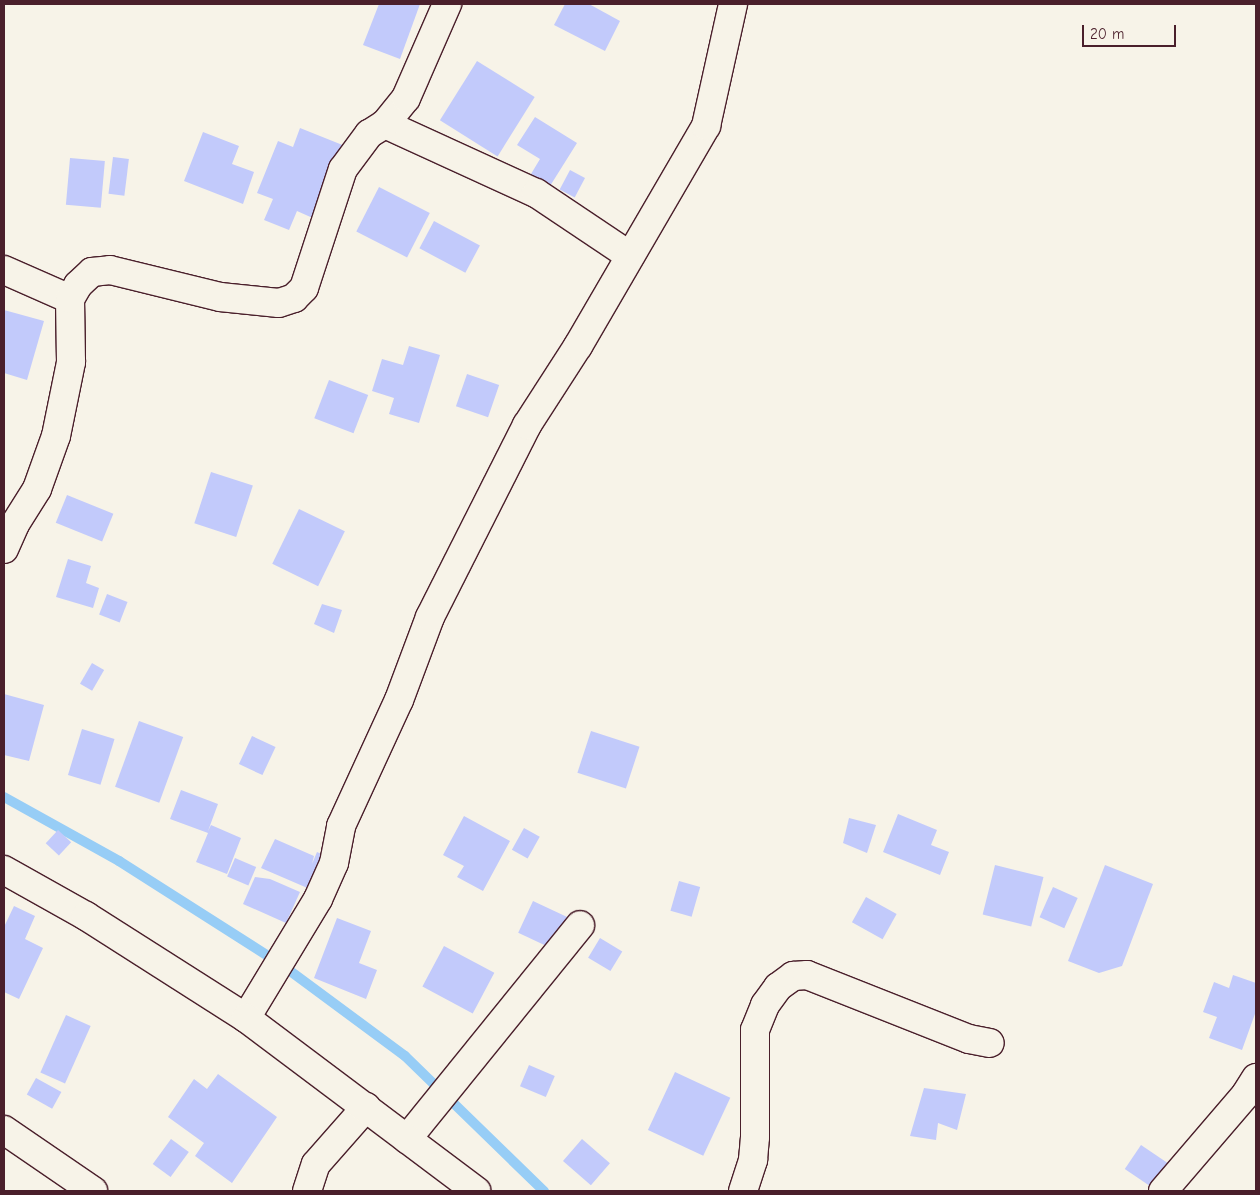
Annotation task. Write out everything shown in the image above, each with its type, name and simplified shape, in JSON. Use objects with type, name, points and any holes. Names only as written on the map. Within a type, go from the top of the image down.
[{"type":"street","points":[[4,549],[15,524],[37,489],[66,399],[71,362],[70,299],[78,284],[92,272],[110,270],[220,297],[279,303],[294,298],[304,288],[343,169],[369,134],[385,124],[406,98],[447,4]]},
{"type":"street","points":[[246,1018],[290,942],[318,899],[334,863],[341,826],[398,700],[430,617],[527,425],[630,256],[706,126],[733,4]]},
{"type":"street","points":[[385,124],[536,193],[630,256]]},
{"type":"street","points":[[4,270],[70,299]]},
{"type":"street","points":[[4,870],[86,916],[246,1018],[476,1191]]},
{"type":"street","points":[[407,1138],[580,926]]},
{"type":"street","points":[[743,1191],[753,1160],[755,1137],[755,1030],[765,1005],[778,986],[794,976],[807,975],[968,1039],[990,1043]]},
{"type":"street","points":[[1163,1191],[1246,1094],[1256,1078]]},
{"type":"street","points":[[307,1191],[316,1164],[366,1107]]},
{"type":"street","points":[[4,1130],[93,1191]]},
{"type":"building","points":[[379,4],[420,4],[400,59],[363,45]]},
{"type":"building","points":[[565,4],[589,4],[620,21],[605,51],[554,25]]},
{"type":"building","points":[[477,61],[535,97],[498,156],[440,120]]},
{"type":"building","points":[[535,117],[577,143],[550,186],[531,174],[540,159],[517,145]]},
{"type":"building","points":[[300,128],[345,146],[315,219],[297,211],[289,230],[264,220],[273,199],[257,193],[278,141],[293,147]]},
{"type":"building","points":[[203,132],[239,146],[232,164],[254,172],[243,204],[184,181]]},
{"type":"building","points":[[113,157],[129,159],[124,196],[108,194]]},
{"type":"building","points":[[70,158],[105,161],[101,208],[66,205]]},
{"type":"building","points":[[570,170],[585,178],[575,197],[560,189]]},
{"type":"building","points":[[379,187],[430,213],[407,257],[356,232]]},
{"type":"building","points":[[434,221],[480,245],[465,273],[419,248]]},
{"type":"building","points":[[4,310],[44,321],[27,380],[4,373]]},
{"type":"building","points":[[409,346],[440,355],[419,423],[389,414],[394,398],[372,391],[382,359],[403,365]]},
{"type":"building","points":[[467,374],[499,385],[488,417],[456,406]]},
{"type":"building","points":[[329,380],[368,395],[354,433],[314,418]]},
{"type":"building","points":[[211,472],[253,486],[236,537],[194,523]]},
{"type":"building","points":[[67,495],[113,514],[102,542],[56,523]]},
{"type":"building","points":[[299,509],[345,531],[318,586],[272,564]]},
{"type":"building","points":[[68,559],[91,566],[86,583],[99,588],[93,608],[56,597]]},
{"type":"building","points":[[107,594],[128,602],[120,622],[99,615]]},
{"type":"building","points":[[322,604],[342,610],[334,633],[314,624]]},
{"type":"building","points":[[92,663],[104,670],[92,691],[80,684]]},
{"type":"building","points":[[4,694],[44,705],[29,761],[4,755]]},
{"type":"building","points":[[139,721],[183,737],[159,803],[115,787]]},
{"type":"building","points":[[82,729],[115,739],[100,785],[68,775]]},
{"type":"building","points":[[591,731],[640,747],[626,789],[577,773]]},
{"type":"building","points":[[252,736],[276,747],[262,775],[239,764]]},
{"type":"building","points":[[181,790],[218,804],[208,831],[211,825],[241,838],[227,874],[196,862],[208,833],[170,819]]},
{"type":"building","points":[[898,814],[937,830],[931,845],[949,852],[940,875],[883,852]]},
{"type":"building","points":[[464,816],[510,841],[483,891],[457,877],[464,866],[443,855]]},
{"type":"building","points":[[849,818],[876,825],[867,853],[843,843]]},
{"type":"building","points":[[524,828],[540,837],[528,859],[512,850]]},
{"type":"building","points":[[58,830],[71,842],[59,855],[46,843]]},
{"type":"building","points":[[275,839],[314,856],[312,864],[317,852],[334,860],[319,893],[261,868]]},
{"type":"building","points":[[235,858],[256,867],[248,885],[227,876]]},
{"type":"building","points":[[995,865],[1044,877],[1031,927],[983,914]]},
{"type":"building","points":[[1105,865],[1153,884],[1122,966],[1099,973],[1068,961]]},
{"type":"building","points":[[255,877],[270,879],[300,892],[286,923],[243,904]]},
{"type":"building","points":[[679,881],[700,887],[692,917],[670,911]]},
{"type":"building","points":[[1053,887],[1078,898],[1064,928],[1040,917]]},
{"type":"building","points":[[866,897],[897,914],[883,939],[852,922]]},
{"type":"building","points":[[533,901],[572,919],[557,951],[518,933]]},
{"type":"building","points":[[14,906],[35,916],[25,939],[43,948],[19,999],[4,992],[4,927]]},
{"type":"building","points":[[337,918],[371,931],[359,963],[377,970],[366,999],[314,978]]},
{"type":"building","points":[[600,938],[622,951],[610,971],[588,958]]},
{"type":"building","points":[[444,946],[494,973],[473,1013],[422,987]]},
{"type":"building","points":[[1233,975],[1256,983],[1256,1011],[1242,1050],[1209,1038],[1217,1017],[1203,1012],[1214,982],[1229,988]]},
{"type":"building","points":[[66,1015],[91,1026],[65,1084],[40,1073]]},
{"type":"building","points":[[529,1065],[555,1076],[546,1097],[520,1086]]},
{"type":"building","points":[[675,1072],[730,1098],[703,1156],[648,1130]]},
{"type":"building","points":[[218,1074],[277,1117],[232,1183],[195,1156],[204,1143],[168,1117],[194,1079],[207,1089]]},
{"type":"building","points":[[36,1078],[61,1092],[52,1109],[27,1095]]},
{"type":"building","points":[[924,1088],[966,1094],[957,1130],[938,1123],[936,1140],[910,1136]]},
{"type":"building","points":[[171,1139],[189,1152],[171,1177],[153,1164]]},
{"type":"building","points":[[582,1139],[610,1163],[591,1185],[563,1161]]},
{"type":"building","points":[[1141,1145],[1172,1166],[1155,1190],[1125,1169]]},
{"type":"waterway","points":[[4,797],[119,861],[282,965],[405,1056],[544,1191]]}]
